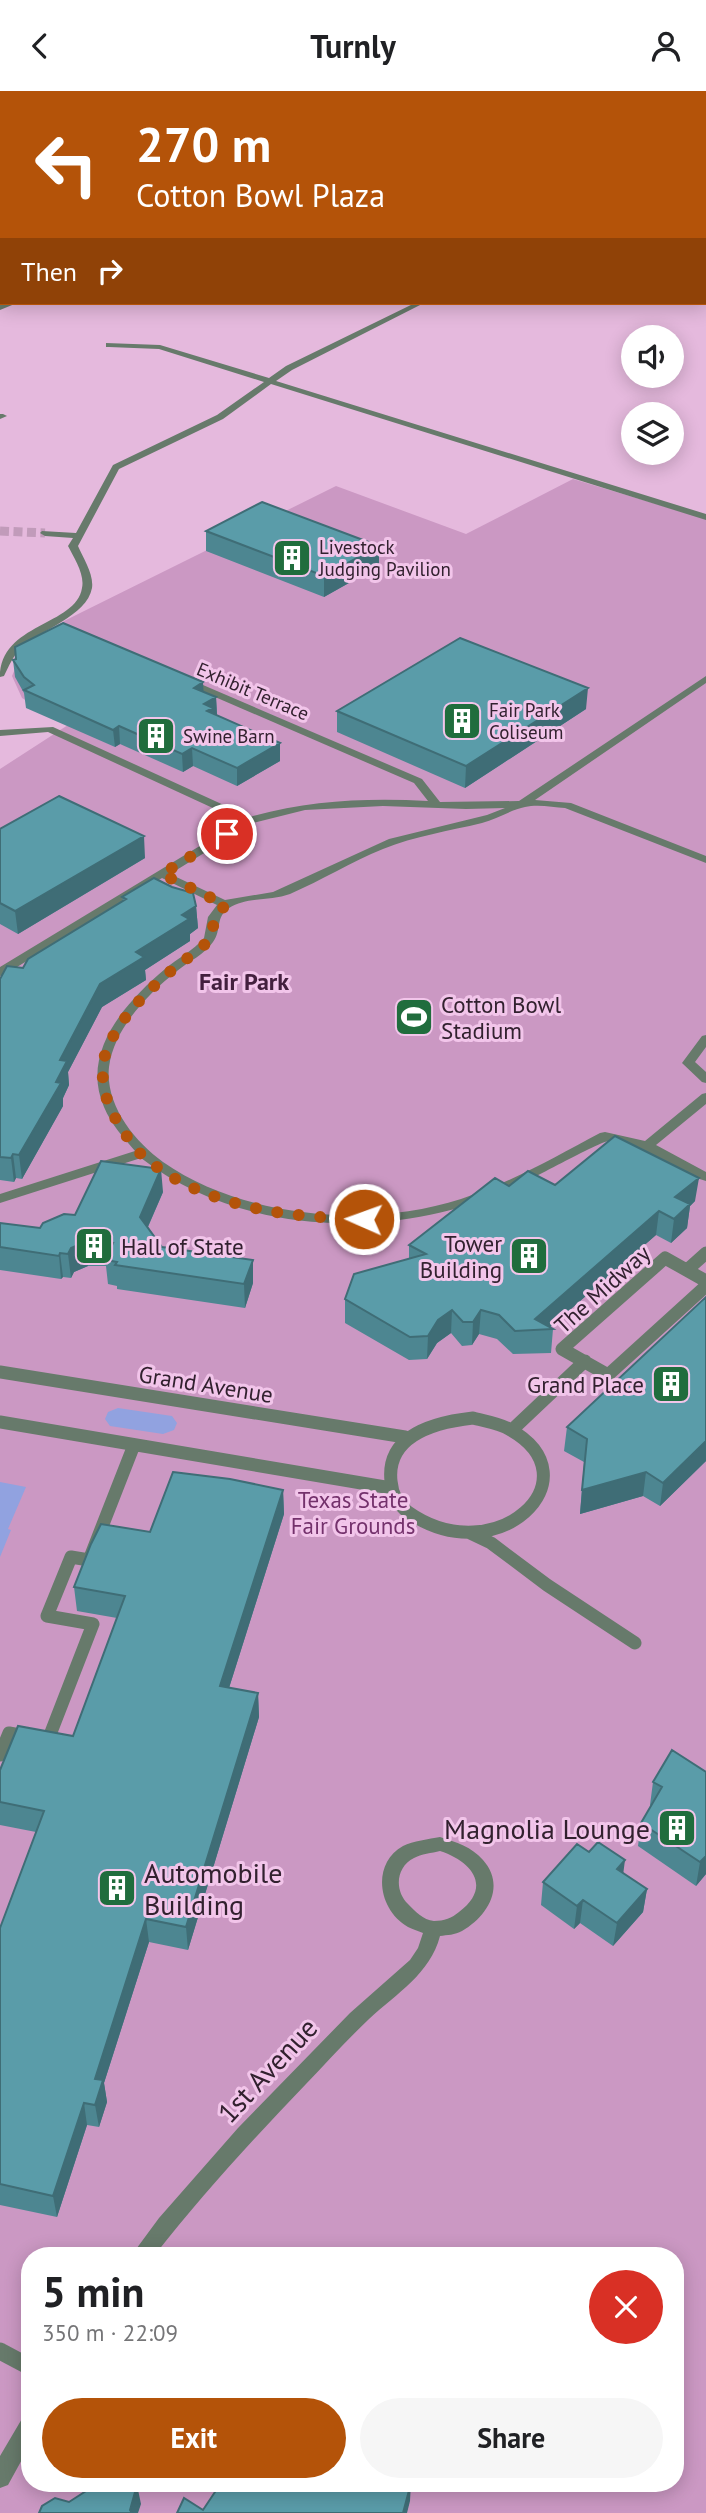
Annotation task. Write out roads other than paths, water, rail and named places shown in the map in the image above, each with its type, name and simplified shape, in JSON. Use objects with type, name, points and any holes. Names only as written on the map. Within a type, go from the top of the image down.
[{"type":"street","points":[[0,674],[15,648],[84,599],[87,581],[73,546],[116,467],[220,417],[289,368],[416,305]]},
{"type":"street","points":[[109,345],[160,347],[706,517]]},
{"type":"street","points":[[514,468],[527,462]]},
{"type":"street","points":[[45,533],[78,535]]},
{"type":"street","points":[[47,624],[60,629]]},
{"type":"street","name":"Exhibit Terrace","points":[[182,679],[418,781],[436,804]]},
{"type":"street","points":[[706,679],[522,803],[492,817],[395,840],[274,896],[240,898],[226,905],[216,914],[210,939],[144,996],[120,1026],[106,1052],[103,1072],[104,1092],[113,1115],[141,1154],[189,1185],[245,1204],[301,1216],[364,1219],[423,1212],[470,1200],[510,1184],[605,1136],[647,1146],[706,1177]]},
{"type":"street","points":[[0,733],[49,729],[249,821]]},
{"type":"street","points":[[0,972],[249,821],[298,807],[374,800],[487,806],[522,803],[567,805],[706,860]]},
{"type":"street","points":[[162,874],[226,905]]},
{"type":"street","points":[[706,1039],[688,1063],[706,1079]]},
{"type":"street","points":[[647,1146],[706,1097]]},
{"type":"street","points":[[0,1199],[141,1154]]},
{"type":"street","name":"The Midway","points":[[687,1270],[706,1253]]},
{"type":"street","name":"The Midway","points":[[706,1281],[665,1258],[562,1349],[608,1375],[706,1286]]},
{"type":"street","name":"The Midway","points":[[512,1430],[585,1361]]},
{"type":"street","name":"Grand Avenue","points":[[0,1372],[405,1437]]},
{"type":"street","points":[[458,1418],[487,1420],[512,1430],[535,1450],[541,1462],[544,1474],[538,1499],[529,1511],[502,1527],[469,1532],[453,1531],[423,1522],[402,1506],[391,1488],[390,1461],[405,1437],[423,1426],[458,1418]]},
{"type":"street","points":[[0,1422],[391,1488]]},
{"type":"street","points":[[0,1755],[9,1733],[48,1740],[93,1623],[47,1616],[71,1557],[89,1560],[134,1445]]},
{"type":"street","points":[[469,1532],[491,1543],[547,1585],[635,1643]]},
{"type":"street","points":[[440,1844],[469,1855],[479,1867],[485,1892],[481,1905],[472,1916],[460,1924],[433,1928],[414,1923],[401,1914],[388,1887],[390,1873],[409,1851],[440,1844]]},
{"type":"street","name":"1st Avenue","points":[[149,2247],[217,2167],[295,2083],[359,2017],[417,1965],[429,1946],[433,1928]]},
{"type":"street","points":[[0,2351],[21,2362]]},
{"type":"street","points":[[0,2477],[21,2440]]},
{"type":"water","points":[[118,1408],[172,1416],[177,1423],[174,1430],[163,1434],[110,1426],[105,1419],[108,1412]]},
{"type":"water","points":[[0,1482],[26,1487],[8,1529],[11,1530],[0,1557]]},
{"type":"tunnel","points":[[0,531],[45,533]]},
{"type":"place","name":"Livestock Judging Pavilion","points":[[292,558]]},
{"type":"place","name":"Fair Park Coliseum","points":[[462,721]]},
{"type":"place","name":"Swine Barn","points":[[156,736]]},
{"type":"place","name":"Cotton Bowl Stadium","points":[[414,1017]]},
{"type":"place","name":"Hall of State","points":[[94,1246]]},
{"type":"place","name":"Tower Building","points":[[529,1256]]},
{"type":"place","name":"Grand Place","points":[[671,1384]]},
{"type":"place","name":"Magnolia Lounge","points":[[677,1828]]},
{"type":"place","name":"Automobile Building","points":[[117,1888]]},
{"type":"district","name":"Fair Park","points":[[244,981]]},
{"type":"park label","name":"Texas State Fair Grounds","points":[[353,1512]]}]
